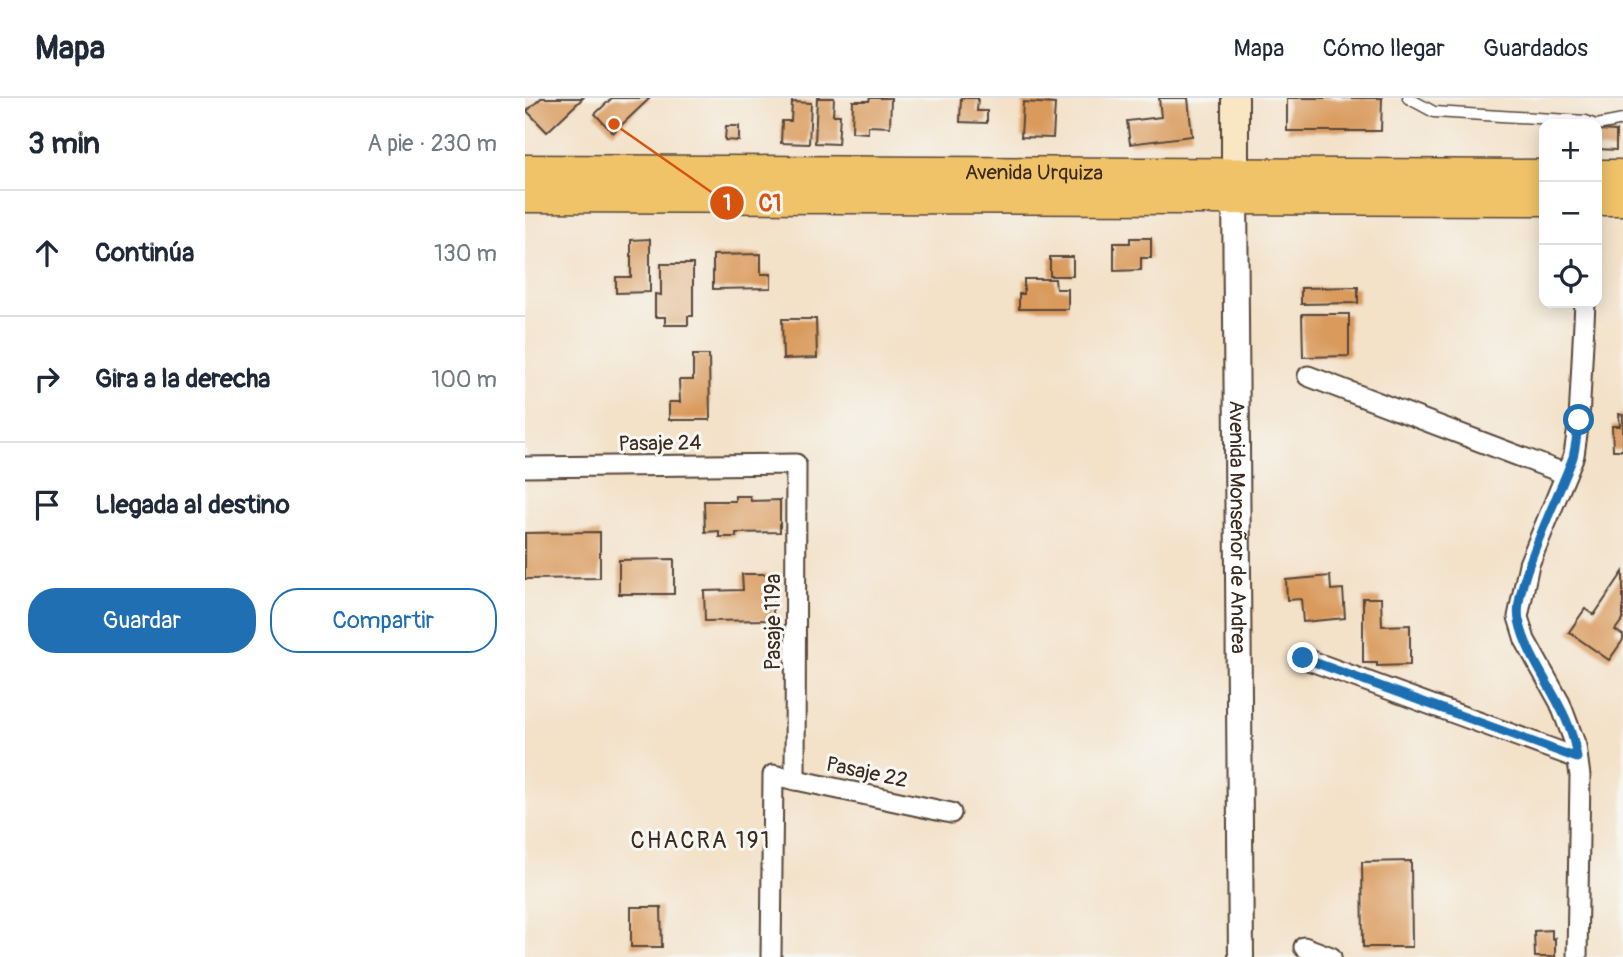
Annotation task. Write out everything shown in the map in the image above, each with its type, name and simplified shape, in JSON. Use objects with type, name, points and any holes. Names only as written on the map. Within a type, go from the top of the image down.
[{"type":"main road","name":"Avenida Monseñor de Andrea","points":[[1235,98],[1235,188]]},
{"type":"main road","name":"Avenida Urquiza","points":[[525,170],[1235,188],[1539,200]]},
{"type":"main road","name":"Avenida Urquiza","points":[[525,197],[1235,188],[1539,175]]},
{"type":"main road","points":[[1602,175],[1623,175]]},
{"type":"main road","points":[[1602,200],[1623,200]]},
{"type":"street","name":"Avenida Monseñor de Andrea","points":[[1235,188],[1241,957]]},
{"type":"street","points":[[1577,957],[1580,776],[1576,746],[1560,703],[1525,640],[1518,617],[1529,564],[1574,455],[1579,420],[1585,308]]},
{"type":"street","points":[[1308,376],[1566,474]]},
{"type":"street","name":"Pasaje 24","points":[[525,467],[796,464]]},
{"type":"street","name":"Pasaje 119a","points":[[795,780],[796,464]]},
{"type":"street","points":[[1303,658],[1577,758]]},
{"type":"street","name":"Pasaje 22","points":[[771,957],[773,775],[951,813]]},
{"type":"street","points":[[1304,947],[1331,957]]},
{"type":"lane","points":[[1408,98],[1434,112],[1552,119]]},
{"type":"lane","points":[[1602,123],[1623,120]]},
{"type":"building","points":[[541,98],[583,98],[547,132],[527,111]]},
{"type":"building","points":[[612,98],[650,98],[613,133],[595,114]]},
{"type":"building","points":[[817,98],[834,98],[833,115],[840,115],[838,144],[815,143]]},
{"type":"building","points":[[870,98],[891,98],[890,127],[868,126],[868,133],[852,132],[853,101],[869,101]]},
{"type":"building","points":[[961,98],[978,98],[977,111],[987,111],[987,123],[960,122]]},
{"type":"building","points":[[1159,98],[1188,98],[1192,136],[1130,144],[1127,121],[1161,117]]},
{"type":"building","points":[[1287,98],[1382,98],[1381,131],[1287,131]]},
{"type":"building","points":[[792,102],[811,103],[809,144],[781,143],[782,121],[791,121]]},
{"type":"building","points":[[1023,102],[1055,104],[1053,138],[1021,137]]},
{"type":"building","points":[[726,126],[739,126],[739,141],[725,140]]},
{"type":"building","points":[[1602,130],[1616,131],[1616,150],[1602,149]]},
{"type":"building","points":[[1130,238],[1151,238],[1151,258],[1141,258],[1141,270],[1114,271],[1114,243],[1130,243]]},
{"type":"building","points":[[650,239],[650,292],[616,293],[616,277],[631,277],[631,240]]},
{"type":"building","points":[[761,254],[761,274],[771,274],[771,288],[713,289],[713,255]]},
{"type":"building","points":[[1050,257],[1073,257],[1073,276],[1050,276]]},
{"type":"building","points":[[661,264],[693,264],[693,316],[688,316],[688,325],[665,325],[665,317],[655,317],[655,294],[661,295]]},
{"type":"building","points":[[1024,279],[1055,279],[1056,289],[1068,289],[1068,309],[1019,309],[1019,294],[1024,294]]},
{"type":"building","points":[[1358,287],[1358,303],[1301,304],[1301,288]]},
{"type":"building","points":[[1302,314],[1349,314],[1349,356],[1303,357]]},
{"type":"building","points":[[782,319],[816,319],[817,358],[783,359]]},
{"type":"building","points":[[693,355],[709,355],[710,420],[669,420],[669,402],[680,402],[679,380],[693,380]]},
{"type":"building","points":[[1619,414],[1623,415],[1623,450],[1613,450],[1612,426],[1620,426]]},
{"type":"building","points":[[735,496],[750,496],[751,501],[780,500],[780,532],[736,533],[736,537],[719,537],[719,531],[705,532],[704,501],[735,501]]},
{"type":"building","points":[[600,532],[600,578],[525,579],[525,533]]},
{"type":"building","points":[[674,559],[674,594],[619,594],[619,560]]},
{"type":"building","points":[[1623,572],[1623,619],[1615,630],[1623,635],[1623,640],[1609,660],[1569,632],[1585,609],[1594,615]]},
{"type":"building","points":[[742,574],[773,574],[773,620],[705,621],[704,591],[743,590]]},
{"type":"building","points":[[1330,576],[1331,590],[1343,589],[1345,618],[1303,622],[1301,599],[1287,600],[1286,580]]},
{"type":"building","points":[[1363,598],[1381,598],[1382,626],[1410,625],[1410,665],[1377,666],[1377,663],[1363,663]]},
{"type":"building","points":[[1411,861],[1412,947],[1363,947],[1362,862]]},
{"type":"building","points":[[631,907],[661,907],[662,947],[631,947]]},
{"type":"building","points":[[1552,930],[1555,957],[1535,957],[1534,931]]},
{"type":"place","name":"C1","points":[[614,124]]},
{"type":"district","name":"CHACRA 191","points":[[701,840]]},
{"type":"route","points":[[1303,658],[1577,758],[1576,746],[1560,703],[1525,640],[1518,617],[1529,564],[1574,455],[1579,420]]}]
